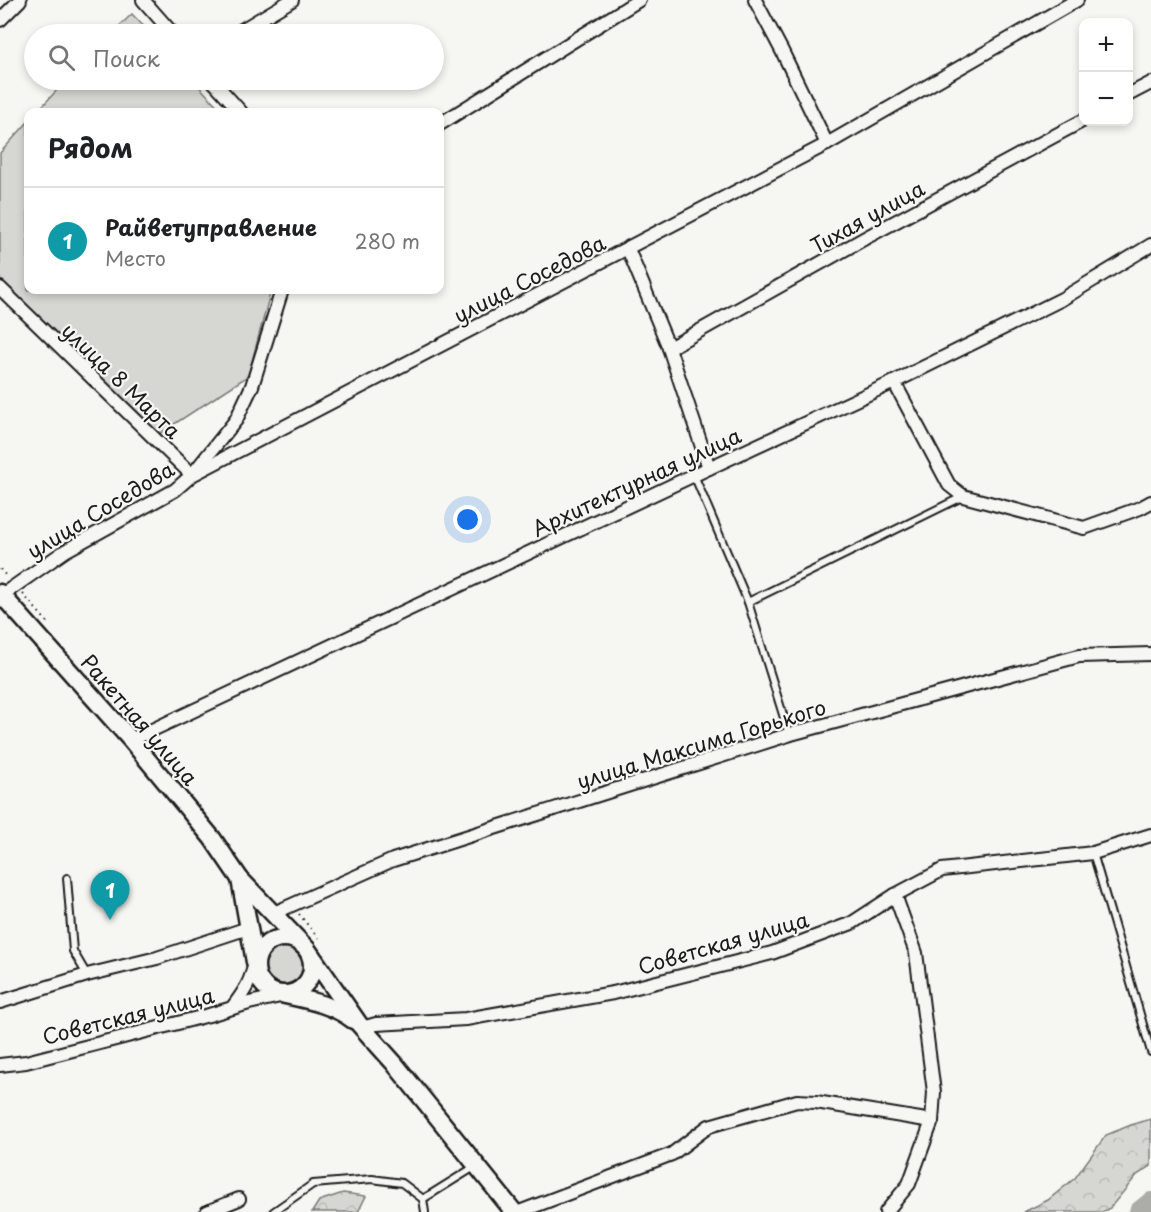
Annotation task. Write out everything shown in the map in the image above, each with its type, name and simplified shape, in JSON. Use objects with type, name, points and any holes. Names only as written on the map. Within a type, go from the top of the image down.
[{"type":"main road","name":"Ракетная улица","points":[[1,594],[131,740],[212,838],[240,879],[307,949],[360,1026]]},
{"type":"main road","name":"Ракетная улица","points":[[240,879],[255,962]]},
{"type":"main road","points":[[285,995],[294,993],[305,986],[312,973],[312,961],[307,949],[298,941],[286,937],[271,940],[259,951],[255,962],[256,973],[261,984],[276,994],[329,1006],[346,1014],[360,1026],[394,1063],[514,1212]]},
{"type":"street","points":[[0,20],[20,0]]},
{"type":"street","points":[[143,0],[164,24]]},
{"type":"street","points":[[251,24],[291,0]]},
{"type":"street","points":[[444,122],[639,0]]},
{"type":"street","points":[[755,0],[827,144]]},
{"type":"street","name":"улица Соседова","points":[[1,594],[65,550],[175,490],[192,475],[827,144],[1077,0]]},
{"type":"street","points":[[1133,92],[1151,83]]},
{"type":"street","points":[[221,90],[237,108]]},
{"type":"street","name":"Тихая улица","points":[[669,348],[1079,122]]},
{"type":"street","name":"Архитектурная улица","points":[[131,740],[894,382],[1062,300],[1151,245]]},
{"type":"street","points":[[628,249],[669,348],[709,468]]},
{"type":"street","name":"улица 8 Марта","points":[[0,288],[192,475]]},
{"type":"street","points":[[192,475],[236,420],[252,386],[281,294]]},
{"type":"street","points":[[894,382],[949,485],[963,496],[1084,528],[1151,502]]},
{"type":"street","name":"улица Максима Горького","points":[[274,913],[393,860],[790,735],[1079,656],[1151,654]]},
{"type":"street","name":"Советская улица","points":[[360,1026],[376,1023],[466,1019],[613,993],[772,953],[852,923],[895,895],[942,870],[1093,853],[1151,836]]},
{"type":"street","points":[[886,1212],[909,1184],[932,1121],[934,1092],[916,953],[895,895]]},
{"type":"street","points":[[0,1002],[87,975],[157,958],[248,928]]},
{"type":"street","name":"Советская улица","points":[[231,1009],[246,990],[255,962]]},
{"type":"street","name":"Советская улица","points":[[0,1065],[26,1062],[285,995]]},
{"type":"street","points":[[519,1212],[672,1155],[709,1126],[797,1101],[932,1121]]},
{"type":"street","points":[[207,1212],[239,1199]]},
{"type":"lane","points":[[694,475],[748,602],[790,735]]},
{"type":"lane","points":[[748,602],[963,496]]},
{"type":"lane","points":[[1093,853],[1151,1052]]},
{"type":"lane","points":[[67,878],[73,951],[87,975]]},
{"type":"lane","points":[[423,1198],[477,1166]]},
{"type":"lane","points":[[273,1212],[313,1185],[372,1179],[402,1183],[423,1198],[425,1212]]},
{"type":"green space","points":[[132,14],[142,24],[122,24]]},
{"type":"green space","points":[[57,90],[202,90],[219,108],[41,108]]},
{"type":"green space","points":[[24,126],[24,294],[270,294],[248,376],[159,434],[127,402],[116,400],[0,281],[0,153]]},
{"type":"green space","points":[[285,943],[301,949],[307,965],[301,981],[285,987],[269,981],[263,965],[269,949]]},
{"type":"green space","points":[[1151,1119],[1151,1166],[1137,1175],[1110,1208],[1102,1212],[1024,1212],[1048,1200],[1075,1178],[1106,1135]]},
{"type":"green space","points":[[343,1193],[366,1196],[358,1212],[312,1212],[319,1201]]},
{"type":"waterway","points":[[1140,1212],[1151,1203]]},
{"type":"place","name":"Райветуправление","points":[[110,920]]}]
